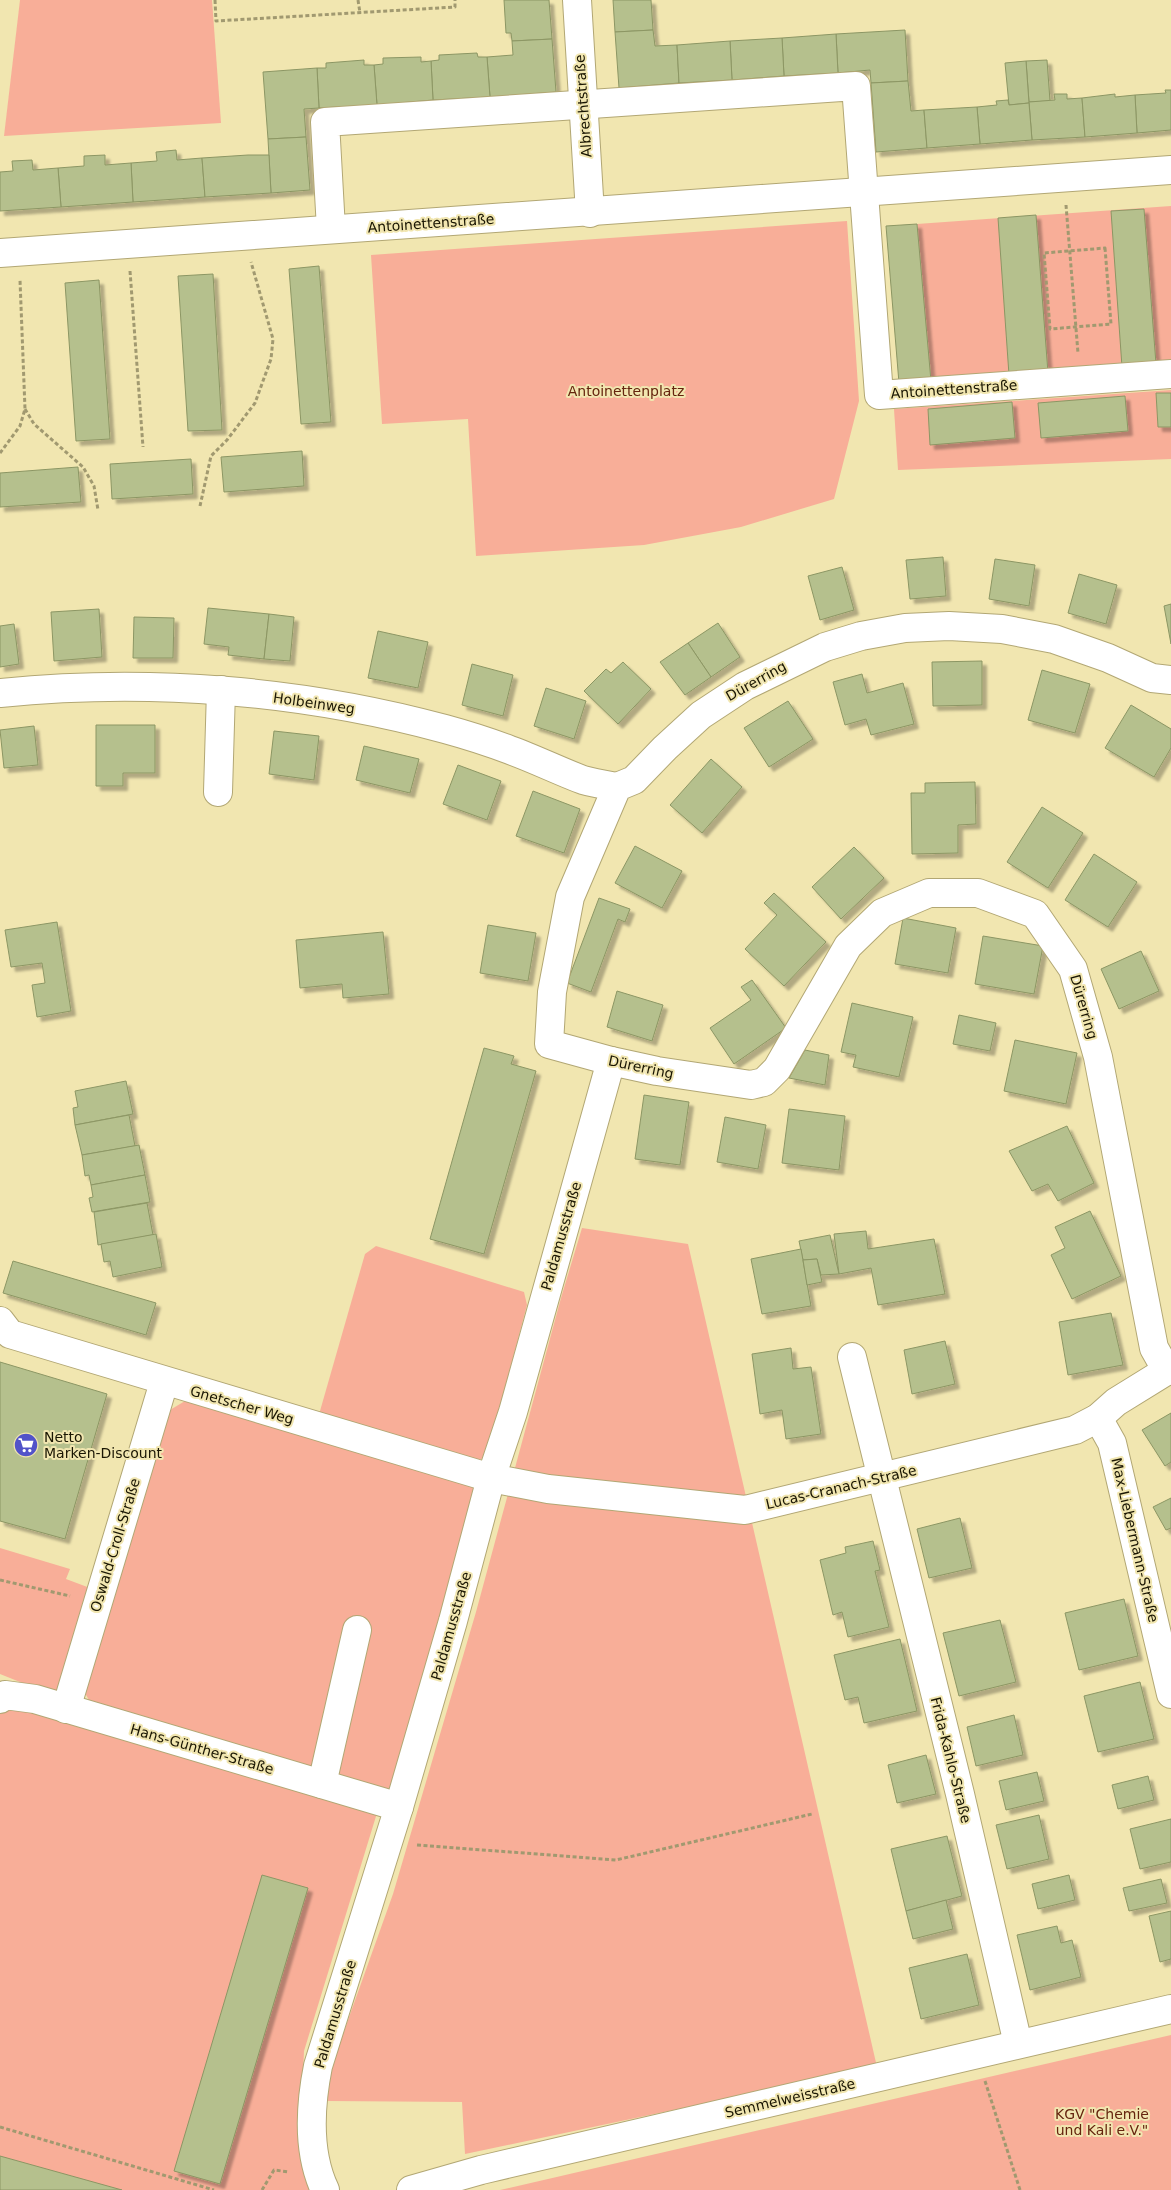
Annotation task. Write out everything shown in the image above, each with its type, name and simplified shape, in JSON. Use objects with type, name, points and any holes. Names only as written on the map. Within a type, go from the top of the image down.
[{"type":"street","name":"Albrechtstraße","points":[[577,0],[590,213]]},
{"type":"street","points":[[331,229],[325,122],[856,86],[863,192]]},
{"type":"street","name":"Antoinettenstraße","points":[[10,253],[128,243],[590,213],[1171,170]]},
{"type":"street","name":"Antoinettenstraße","points":[[863,192],[879,395],[1171,374]]},
{"type":"street","name":"Dürerring","points":[[1169,1370],[1154,1348],[1098,1057],[1073,969],[1035,914],[978,893],[929,894],[882,913],[848,946],[777,1069],[764,1082],[751,1085],[657,1071],[610,1061],[549,1044],[552,992],[570,897],[617,787],[634,780],[664,748],[701,715],[745,686],[788,663],[825,647],[861,636],[905,628],[949,626],[1011,631],[1054,639],[1108,658],[1152,678],[1171,680]]},
{"type":"street","name":"Holbeinweg","points":[[0,693],[101,686],[160,686],[221,690],[312,701],[376,712],[447,730],[510,750],[586,780],[617,787]]},
{"type":"street","points":[[218,792],[221,690]]},
{"type":"street","name":"Paldamusstraße","points":[[322,2184],[314,2156],[312,2116],[313,2092],[318,2066],[399,1807],[453,1621],[491,1478],[513,1412],[610,1061]]},
{"type":"street","name":"Gnetscher Weg","points":[[0,1321],[10,1334],[164,1382],[491,1478]]},
{"type":"street","name":"Frida-Kahlo-Straße","points":[[852,1357],[1018,2044]]},
{"type":"street","name":"Lucas-Cranach-Straße","points":[[491,1478],[548,1489],[745,1510],[1075,1430],[1098,1418],[1116,1402],[1169,1370]]},
{"type":"street","name":"Oswald-Croll-Straße","points":[[66,1709],[164,1382]]},
{"type":"street","name":"Max-Liebermann-Straße","points":[[1098,1418],[1112,1443],[1171,1694]]},
{"type":"street","points":[[322,1784],[357,1630]]},
{"type":"street","name":"Hans-Günther-Straße","points":[[3,1697],[26,1696],[399,1807]]},
{"type":"street","name":"Semmelweisstraße","points":[[411,2190],[500,2165],[1171,2009]]},
{"type":"path","points":[[215,0],[216,21],[455,7],[455,0]]},
{"type":"path","points":[[358,0],[360,13]]},
{"type":"path","points":[[1064,177],[1080,380]]},
{"type":"path","points":[[200,506],[211,456],[227,440],[255,403],[271,359],[273,339],[243,235]]},
{"type":"path","points":[[128,243],[143,447]]},
{"type":"path","points":[[1105,248],[1111,324],[1050,329],[1044,253],[1070,250],[1105,248]]},
{"type":"path","points":[[0,453],[11,441],[20,426],[25,409],[10,253]]},
{"type":"path","points":[[25,409],[34,424],[83,467],[94,486],[98,510]]},
{"type":"path","points":[[0,1580],[97,1603]]},
{"type":"path","points":[[388,1842],[616,1860],[812,1814]]},
{"type":"path","points":[[976,2054],[1020,2190]]},
{"type":"path","points":[[0,2127],[214,2190]]},
{"type":"path","points":[[262,2190],[274,2170],[322,2184]]},
{"type":"green space","points":[[20,0],[212,0],[221,123],[4,136]]},
{"type":"green space","points":[[1171,206],[1171,364],[931,381],[917,224]]},
{"type":"green space","name":"Antoinettenplatz","points":[[847,221],[859,401],[834,499],[741,527],[644,545],[476,556],[468,419],[382,424],[371,255]]},
{"type":"green space","points":[[1171,390],[1171,459],[898,470],[894,409]]},
{"type":"green space","points":[[582,1228],[688,1244],[877,2067],[465,2154],[462,2102],[327,2101],[332,2065],[393,1894],[476,1612],[561,1298]]},
{"type":"green space","points":[[376,1246],[524,1292],[527,1305],[490,1445],[483,1458],[473,1463],[318,1418],[365,1254]]},
{"type":"green space","points":[[185,1401],[472,1482],[477,1495],[392,1793],[90,1702],[85,1693],[161,1424],[170,1410]]},
{"type":"green space","points":[[0,1548],[70,1569],[66,1579],[90,1588],[59,1690],[50,1694],[0,1674]]},
{"type":"green space","points":[[0,1696],[377,1813],[304,2051],[300,2142],[309,2190],[0,2190]]},
{"type":"green space","name":"KGV \"Chemie und Kali e.V.\"","points":[[1171,2035],[1171,2190],[500,2190]]},
{"type":"building","points":[[504,0],[549,0],[552,39],[512,41],[511,33],[506,33]]},
{"type":"building","points":[[613,0],[651,0],[653,30],[615,32]]},
{"type":"building","points":[[653,30],[655,46],[677,45],[679,83],[619,88],[615,32]]},
{"type":"building","points":[[905,30],[908,81],[871,83],[870,70],[838,73],[836,34]]},
{"type":"building","points":[[836,34],[838,73],[784,76],[782,38]]},
{"type":"building","points":[[782,38],[784,76],[732,80],[730,41]]},
{"type":"building","points":[[552,39],[556,92],[490,97],[487,57],[513,55],[512,41]]},
{"type":"building","points":[[730,41],[732,80],[679,83],[677,45]]},
{"type":"building","points":[[477,53],[478,57],[487,57],[490,97],[433,100],[431,61],[439,60],[439,55]]},
{"type":"building","points":[[421,57],[421,62],[431,61],[433,100],[377,105],[374,65],[383,64],[383,58]]},
{"type":"building","points":[[364,60],[364,65],[374,65],[377,105],[319,108],[317,68],[326,68],[326,63]]},
{"type":"building","points":[[1047,60],[1050,101],[1029,102],[1026,61]]},
{"type":"building","points":[[1026,61],[1029,103],[1009,105],[1005,63]]},
{"type":"building","points":[[317,68],[319,108],[304,109],[306,137],[268,139],[263,72]]},
{"type":"building","points":[[908,81],[911,111],[924,110],[927,148],[876,152],[871,83]]},
{"type":"building","points":[[1165,90],[1171,90],[1171,130],[1137,133],[1135,95],[1166,93]]},
{"type":"building","points":[[1054,94],[1067,94],[1067,99],[1082,98],[1085,137],[1032,140],[1029,102],[1055,100]]},
{"type":"building","points":[[1115,94],[1115,97],[1135,95],[1137,133],[1085,137],[1082,98]]},
{"type":"building","points":[[1008,100],[1009,105],[1029,103],[1032,140],[980,144],[977,107],[997,105],[996,101]]},
{"type":"building","points":[[977,107],[980,144],[927,148],[924,110]]},
{"type":"building","points":[[306,137],[310,190],[271,193],[268,139]]},
{"type":"building","points":[[176,150],[177,160],[202,158],[205,197],[133,202],[131,163],[157,161],[156,152]]},
{"type":"building","points":[[105,155],[105,165],[131,163],[133,202],[61,207],[58,168],[84,166],[84,156]]},
{"type":"building","points":[[269,155],[271,193],[205,197],[202,158]]},
{"type":"building","points":[[32,160],[33,170],[58,168],[61,207],[0,211],[0,172],[13,171],[12,161]]},
{"type":"building","points":[[1144,209],[1156,364],[1122,367],[1111,211]]},
{"type":"building","points":[[1036,215],[1048,373],[1009,375],[998,218]]},
{"type":"building","points":[[917,224],[931,381],[899,383],[886,226]]},
{"type":"building","points":[[319,266],[331,422],[301,424],[289,269]]},
{"type":"building","points":[[213,274],[222,430],[188,431],[178,276]]},
{"type":"building","points":[[99,280],[110,439],[76,441],[65,283]]},
{"type":"building","points":[[1156,393],[1171,393],[1171,427],[1158,427]]},
{"type":"building","points":[[1125,396],[1128,431],[1041,438],[1038,403]]},
{"type":"building","points":[[1012,402],[1015,438],[930,445],[928,409]]},
{"type":"building","points":[[302,451],[304,486],[224,492],[221,457]]},
{"type":"building","points":[[191,459],[193,494],[112,499],[110,464]]},
{"type":"building","points":[[78,467],[81,502],[0,507],[0,473]]},
{"type":"building","points":[[943,557],[946,596],[910,599],[906,560]]},
{"type":"building","points":[[995,559],[1035,565],[1029,606],[989,599]]},
{"type":"building","points":[[842,567],[854,610],[820,620],[808,576]]},
{"type":"building","points":[[1079,574],[1117,585],[1106,624],[1068,613]]},
{"type":"building","points":[[1171,604],[1171,644],[1164,606]]},
{"type":"building","points":[[208,608],[269,614],[264,659],[228,655],[229,647],[204,644]]},
{"type":"building","points":[[99,609],[102,657],[54,661],[51,612]]},
{"type":"building","points":[[269,614],[294,617],[290,661],[264,659]]},
{"type":"building","points":[[134,617],[174,618],[173,658],[133,658]]},
{"type":"building","points":[[718,623],[740,657],[711,677],[688,643]]},
{"type":"building","points":[[14,624],[19,664],[0,667],[0,626]]},
{"type":"building","points":[[378,631],[428,642],[418,688],[368,678]]},
{"type":"building","points":[[688,643],[711,677],[685,695],[660,662]]},
{"type":"building","points":[[982,661],[982,705],[933,706],[932,662]]},
{"type":"building","points":[[623,662],[651,689],[618,724],[584,691],[606,669],[611,673]]},
{"type":"building","points":[[472,664],[513,675],[503,716],[462,705]]},
{"type":"building","points":[[1042,670],[1090,684],[1075,733],[1028,720]]},
{"type":"building","points":[[862,674],[867,693],[903,683],[914,724],[871,735],[866,719],[845,725],[833,682]]},
{"type":"building","points":[[546,688],[586,701],[574,739],[534,726]]},
{"type":"building","points":[[788,701],[813,739],[769,767],[744,728]]},
{"type":"building","points":[[1131,705],[1171,729],[1171,748],[1154,777],[1105,748]]},
{"type":"building","points":[[96,725],[155,725],[155,773],[123,773],[123,786],[96,786]]},
{"type":"building","points":[[34,726],[38,765],[4,768],[0,730]]},
{"type":"building","points":[[274,731],[319,736],[314,780],[269,774]]},
{"type":"building","points":[[364,746],[419,759],[410,793],[356,780]]},
{"type":"building","points":[[711,759],[742,787],[702,833],[670,805]]},
{"type":"building","points":[[458,765],[501,781],[487,820],[443,804]]},
{"type":"building","points":[[975,782],[976,824],[958,825],[958,853],[912,854],[911,793],[925,793],[925,783]]},
{"type":"building","points":[[533,791],[580,809],[564,853],[516,836]]},
{"type":"building","points":[[1042,807],[1083,833],[1048,888],[1007,862]]},
{"type":"building","points":[[635,846],[682,871],[662,908],[615,883]]},
{"type":"building","points":[[854,847],[884,878],[841,919],[812,887]]},
{"type":"building","points":[[1094,854],[1137,882],[1108,927],[1065,900]]},
{"type":"building","points":[[774,893],[826,942],[784,986],[745,949],[777,915],[764,903]]},
{"type":"building","points":[[599,898],[630,909],[625,922],[618,919],[591,992],[567,983]]},
{"type":"building","points":[[903,918],[956,928],[948,973],[895,964]]},
{"type":"building","points":[[57,922],[71,1011],[37,1017],[32,985],[45,983],[42,963],[11,967],[5,930]]},
{"type":"building","points":[[488,925],[536,933],[528,981],[480,973]]},
{"type":"building","points":[[383,932],[389,994],[343,998],[342,984],[300,988],[296,940]]},
{"type":"building","points":[[983,936],[1043,946],[1034,994],[975,984]]},
{"type":"building","points":[[1141,951],[1159,991],[1119,1009],[1101,969]]},
{"type":"building","points":[[752,980],[786,1028],[734,1064],[710,1028],[751,1000],[741,987]]},
{"type":"building","points":[[617,991],[663,1005],[652,1041],[607,1027]]},
{"type":"building","points":[[852,1003],[913,1017],[899,1077],[853,1067],[856,1055],[841,1052]]},
{"type":"building","points":[[959,1015],[996,1023],[990,1051],[953,1044]]},
{"type":"building","points":[[1015,1040],[1077,1053],[1066,1104],[1004,1091]]},
{"type":"building","points":[[484,1048],[514,1056],[511,1064],[536,1071],[484,1254],[430,1239]]},
{"type":"building","points":[[805,1050],[829,1055],[825,1085],[789,1078]]},
{"type":"building","points":[[126,1081],[133,1114],[75,1125],[73,1108],[78,1107],[75,1091]]},
{"type":"building","points":[[644,1095],[689,1102],[680,1165],[635,1159]]},
{"type":"building","points":[[789,1109],[845,1116],[839,1170],[782,1163]]},
{"type":"building","points":[[129,1115],[135,1146],[82,1155],[75,1125]]},
{"type":"building","points":[[725,1117],[766,1125],[758,1169],[717,1162]]},
{"type":"building","points":[[1067,1126],[1094,1183],[1058,1201],[1048,1184],[1032,1191],[1009,1151]]},
{"type":"building","points":[[139,1145],[145,1175],[91,1185],[89,1175],[85,1176],[82,1155]]},
{"type":"building","points":[[145,1175],[150,1202],[92,1212],[89,1198],[93,1197],[91,1185]]},
{"type":"building","points":[[147,1203],[153,1235],[98,1245],[94,1212]]},
{"type":"building","points":[[1090,1211],[1121,1276],[1072,1299],[1051,1255],[1065,1248],[1055,1227]]},
{"type":"building","points":[[866,1231],[868,1249],[934,1239],[945,1294],[878,1305],[871,1268],[839,1274],[834,1234]]},
{"type":"building","points":[[156,1234],[162,1267],[113,1277],[110,1261],[104,1262],[101,1244]]},
{"type":"building","points":[[830,1235],[839,1274],[821,1275],[817,1259],[803,1260],[799,1241]]},
{"type":"building","points":[[801,1249],[811,1306],[762,1314],[751,1259]]},
{"type":"building","points":[[817,1259],[822,1282],[807,1285],[803,1260]]},
{"type":"building","points":[[13,1261],[156,1303],[146,1335],[3,1293]]},
{"type":"building","points":[[1111,1313],[1123,1365],[1068,1375],[1059,1322]]},
{"type":"building","points":[[945,1341],[955,1384],[912,1394],[904,1350]]},
{"type":"building","points":[[791,1348],[793,1369],[811,1367],[821,1434],[786,1439],[782,1410],[760,1414],[752,1354]]},
{"type":"building","points":[[0,1362],[107,1394],[65,1539],[0,1521]]},
{"type":"building","points":[[1171,1413],[1171,1462],[1165,1466],[1142,1430]]},
{"type":"building","points":[[1171,1498],[1171,1528],[1166,1530],[1153,1507]]},
{"type":"building","points":[[960,1518],[972,1568],[929,1578],[917,1529]]},
{"type":"building","points":[[873,1541],[880,1570],[875,1571],[889,1627],[848,1637],[842,1612],[833,1615],[820,1560],[846,1553],[845,1547]]},
{"type":"building","points":[[1124,1599],[1138,1656],[1079,1670],[1065,1613]]},
{"type":"building","points":[[1000,1620],[1016,1682],[959,1696],[943,1633]]},
{"type":"building","points":[[900,1639],[917,1711],[864,1723],[858,1697],[845,1700],[834,1655]]},
{"type":"building","points":[[1140,1682],[1154,1739],[1098,1752],[1084,1696]]},
{"type":"building","points":[[1014,1715],[1023,1755],[976,1766],[967,1727]]},
{"type":"building","points":[[926,1755],[936,1794],[897,1803],[888,1765]]},
{"type":"building","points":[[1037,1772],[1044,1801],[1006,1810],[999,1781]]},
{"type":"building","points":[[1148,1776],[1154,1800],[1118,1809],[1112,1785]]},
{"type":"building","points":[[1039,1815],[1049,1859],[1007,1869],[996,1825]]},
{"type":"building","points":[[1171,1819],[1171,1862],[1140,1869],[1130,1829]]},
{"type":"building","points":[[947,1836],[962,1896],[906,1911],[891,1849]]},
{"type":"building","points":[[262,1875],[308,1888],[220,2184],[174,2171]]},
{"type":"building","points":[[1069,1875],[1075,1900],[1038,1909],[1032,1884]]},
{"type":"building","points":[[1161,1879],[1167,1903],[1129,1911],[1123,1888]]},
{"type":"building","points":[[946,1900],[953,1929],[913,1939],[906,1911]]},
{"type":"building","points":[[1171,1911],[1171,1959],[1160,1962],[1149,1916]]},
{"type":"building","points":[[1057,1926],[1061,1943],[1072,1940],[1081,1977],[1030,1990],[1017,1935]]},
{"type":"building","points":[[967,1954],[979,2005],[921,2019],[909,1968]]},
{"type":"building","points":[[0,2156],[122,2190],[0,2190]]},
{"type":"place","name":"Netto Marken-Discount","points":[[26,1445]]}]
